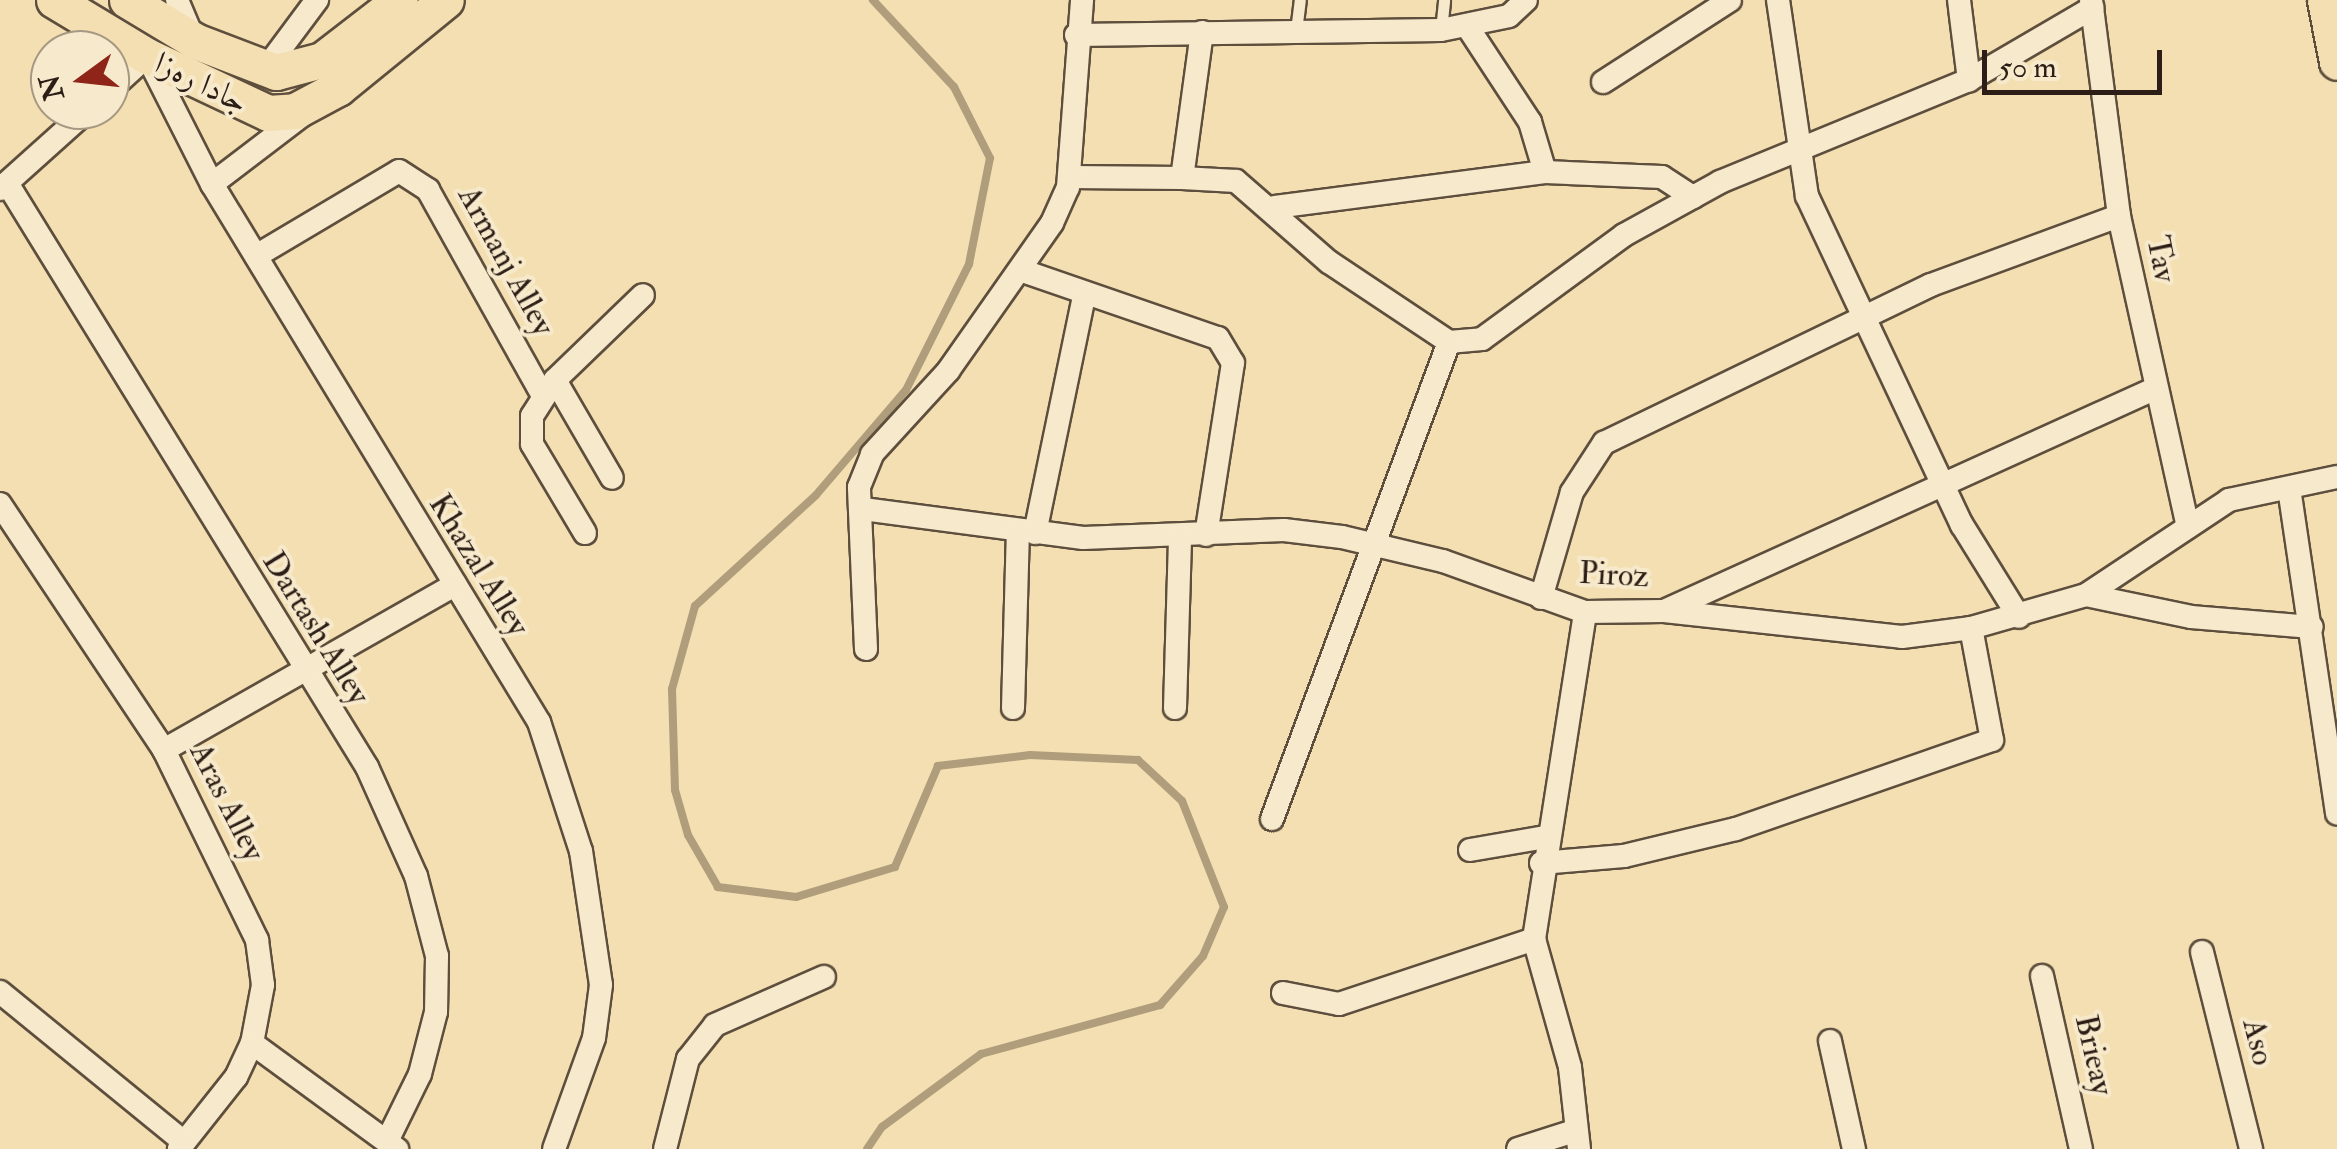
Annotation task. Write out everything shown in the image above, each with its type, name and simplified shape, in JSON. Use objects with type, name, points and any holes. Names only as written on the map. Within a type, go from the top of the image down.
[{"type":"main road","name":"جادا ره‌زا","points":[[54,0],[147,56],[268,113],[307,106],[342,85],[446,0]]},
{"type":"main road","name":"جادا ره‌زا","points":[[127,0],[194,41],[264,71],[311,66],[400,0]]},
{"type":"main road","points":[[2324,0],[2337,62]]},
{"type":"street","points":[[177,0],[194,41]]},
{"type":"street","points":[[264,71],[317,0]]},
{"type":"street","points":[[866,649],[863,509],[859,487],[872,454],[948,371],[1052,223],[1068,177],[1076,35],[1082,0]]},
{"type":"street","points":[[1076,35],[1441,30],[1509,16],[1526,0]]},
{"type":"street","points":[[1602,82],[1730,0]]},
{"type":"street","points":[[1778,0],[1797,151],[1807,196],[1941,483],[2019,617]]},
{"type":"street","points":[[1958,0],[1969,80]]},
{"type":"street","points":[[1068,177],[1236,182],[1276,207],[1329,262],[1449,342],[1482,339],[1624,235],[1693,197],[1969,80],[2091,4]]},
{"type":"street","name":"Tav","points":[[2091,4],[2119,216],[2154,389],[2188,526]]},
{"type":"street","points":[[1467,26],[1530,122],[1545,172]]},
{"type":"street","points":[[1182,178],[1202,32]]},
{"type":"street","points":[[130,72],[147,56]]},
{"type":"street","name":"Khazal Alley","points":[[147,56],[212,184],[538,722],[581,851],[598,933],[594,1038],[554,1149]]},
{"type":"street","points":[[212,184],[342,85]]},
{"type":"street","points":[[4,186],[66,130]]},
{"type":"street","name":"Armanj Alley","points":[[256,256],[399,170],[428,190],[549,388],[612,478]]},
{"type":"street","points":[[1276,207],[1545,172],[1662,177],[1693,197]]},
{"type":"street","name":"Dartash Alley","points":[[4,186],[366,767],[416,876],[437,956],[436,1012],[420,1074],[392,1145]]},
{"type":"street","points":[[1541,598],[1572,492],[1604,444],[1861,318],[2119,216]]},
{"type":"street","points":[[1020,270],[1084,296],[1218,338],[1232,363],[1206,535]]},
{"type":"street","points":[[585,533],[532,444],[532,416],[549,388],[643,294]]},
{"type":"street","points":[[1013,708],[1026,532],[1084,296]]},
{"type":"street","points":[[1272,818],[1449,342]]},
{"type":"street","points":[[1664,610],[2154,389]]},
{"type":"street","name":"Piroz","points":[[863,509],[1026,532],[1180,536],[1284,530],[1376,545],[1585,612],[1664,610],[1902,637],[1972,628],[2086,594],[2228,500],[2337,477]]},
{"type":"street","points":[[2289,488],[2337,813]]},
{"type":"street","name":"Aras Alley","points":[[2,514],[164,750],[257,940],[263,984],[252,1043],[236,1077],[181,1146]]},
{"type":"street","points":[[1175,708],[1180,536]]},
{"type":"street","points":[[164,750],[456,586]]},
{"type":"street","points":[[2086,594],[2191,617],[2312,627]]},
{"type":"street","points":[[1518,1149],[1576,1140],[1570,1066],[1534,939],[1541,863],[1585,612]]},
{"type":"street","points":[[1541,863],[1624,856],[1736,828],[1992,740],[1972,628]]},
{"type":"street","points":[[1470,850],[1545,838]]},
{"type":"street","points":[[1284,993],[1339,1004],[1534,939]]},
{"type":"street","name":"Aso","points":[[2202,952],[2251,1149]]},
{"type":"street","points":[[664,1149],[688,1059],[715,1025],[824,976]]},
{"type":"street","name":"Brieay","points":[[2042,976],[2081,1149]]},
{"type":"street","points":[[0,992],[181,1146]]},
{"type":"street","points":[[1830,1041],[1854,1149]]},
{"type":"street","points":[[252,1043],[392,1145]]},
{"type":"lane","points":[[1296,31],[1300,0]]},
{"type":"lane","points":[[1441,30],[1444,0]]},
{"type":"waterway","points":[[867,1149],[882,1127],[981,1054],[1160,1005],[1203,956],[1224,907],[1182,801],[1138,760],[1030,755],[938,766],[895,867],[796,897],[718,887],[688,835],[675,790],[672,689],[695,606],[816,495],[906,390],[969,264],[990,158],[954,87],[873,0]]}]
